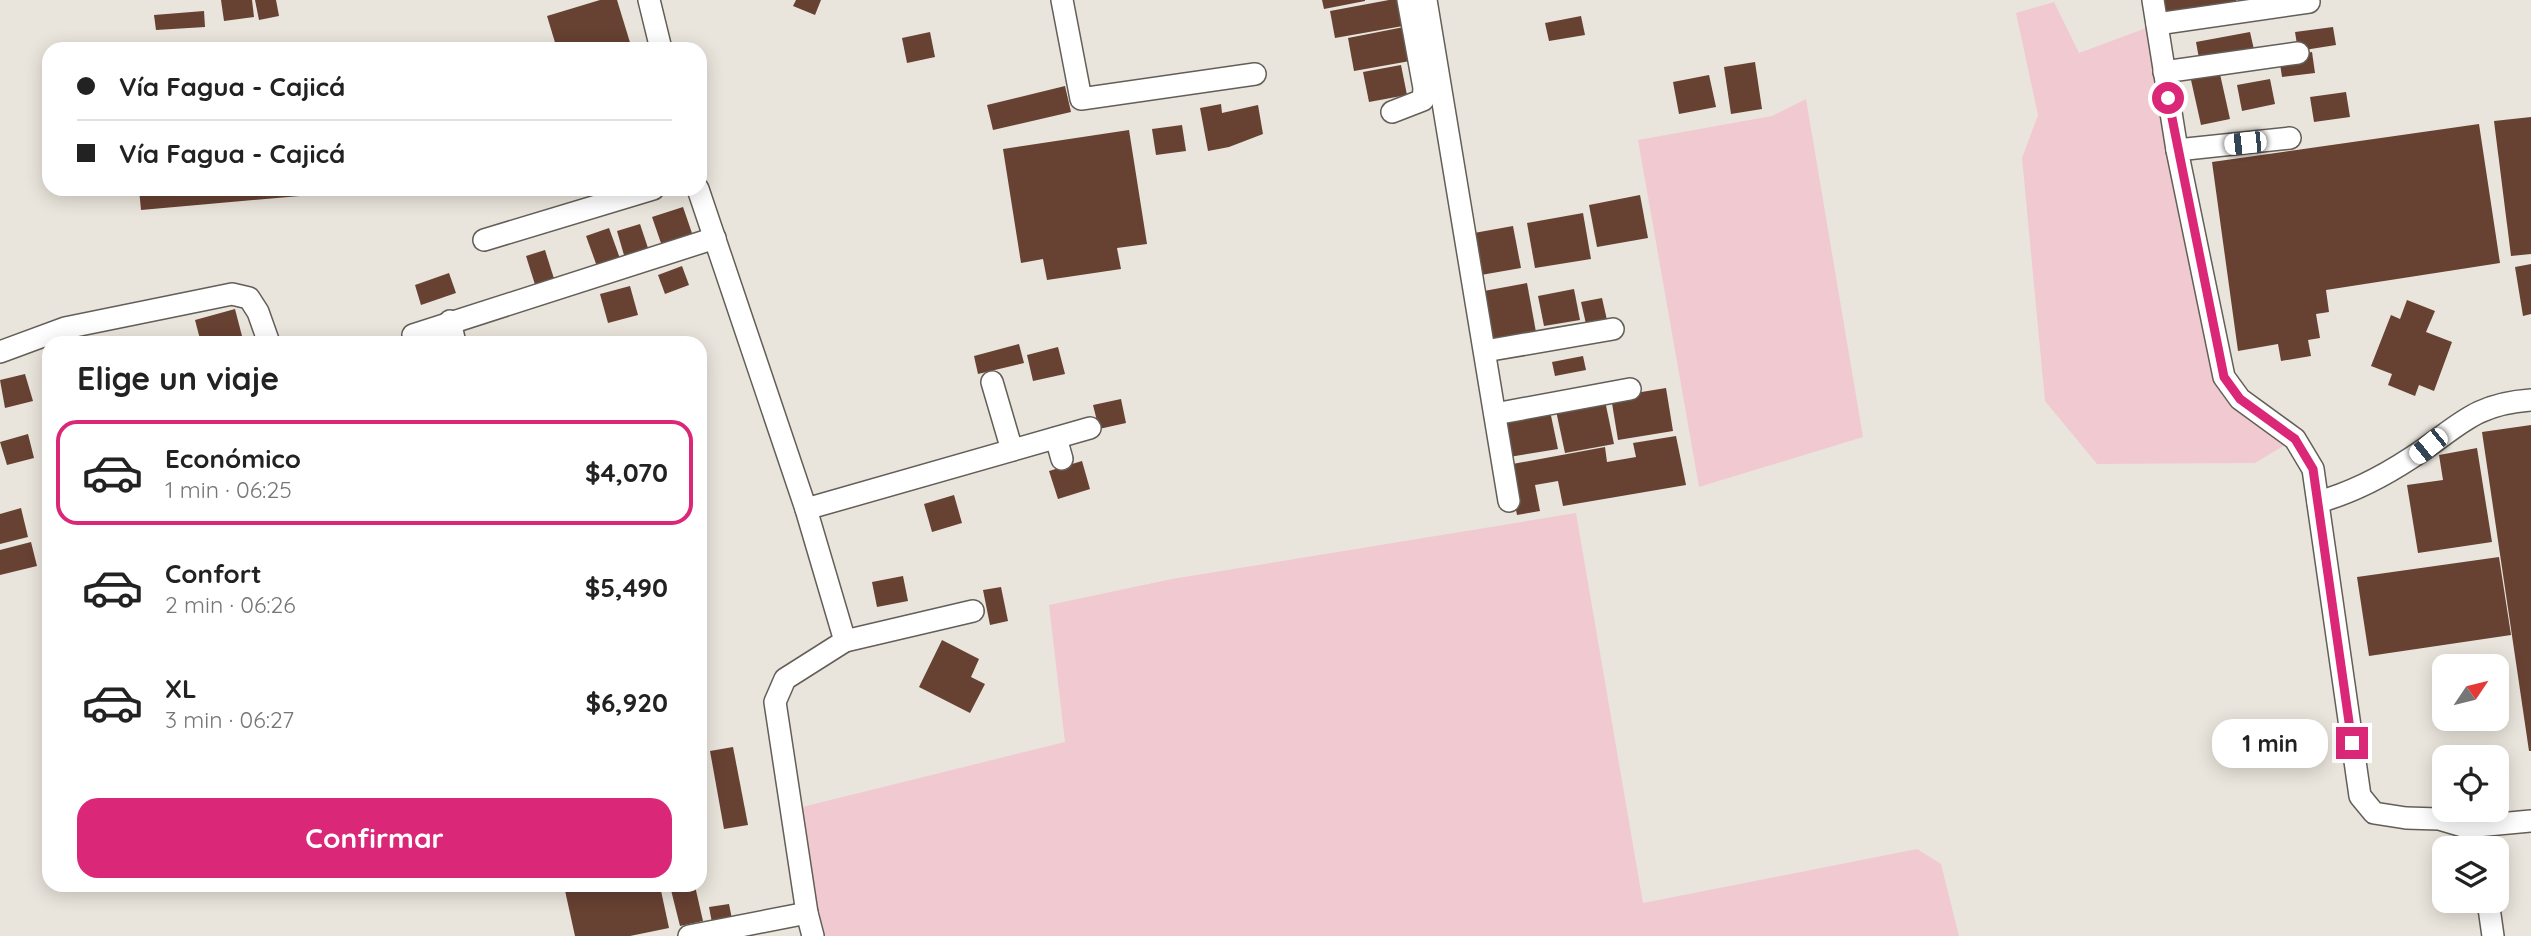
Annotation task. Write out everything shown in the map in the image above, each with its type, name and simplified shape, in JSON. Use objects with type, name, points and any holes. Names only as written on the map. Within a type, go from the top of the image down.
[{"type":"street","points":[[649,0],[659,42]]},
{"type":"street","points":[[1062,0],[1081,99],[1255,74]]},
{"type":"street","points":[[1392,112],[1423,100],[1424,88],[1408,0]]},
{"type":"street","points":[[1426,0],[1509,501]]},
{"type":"street","points":[[2153,0],[2177,150],[2224,377],[2240,399],[2295,439],[2313,469],[2360,796],[2375,813],[2406,818],[2440,819],[2466,828],[2531,821]]},
{"type":"street","points":[[2157,24],[2309,2]]},
{"type":"street","points":[[2164,72],[2298,53]]},
{"type":"street","points":[[2177,150],[2290,138]]},
{"type":"street","points":[[484,240],[630,196]]},
{"type":"street","points":[[700,196],[806,509],[845,641]]},
{"type":"street","points":[[413,335],[715,238]]},
{"type":"street","points":[[43,336],[65,328],[232,294],[249,298],[258,312],[267,336]]},
{"type":"street","points":[[450,321],[453,336]]},
{"type":"street","points":[[1485,351],[1613,329]]},
{"type":"street","points":[[0,352],[42,336]]},
{"type":"street","points":[[992,382],[1012,450]]},
{"type":"street","points":[[1495,414],[1630,389]]},
{"type":"street","points":[[2318,502],[2345,495],[2379,477],[2413,457],[2458,422],[2480,411],[2507,402],[2531,400]]},
{"type":"street","points":[[806,509],[1090,428]]},
{"type":"street","points":[[1056,438],[1062,459]]},
{"type":"street","points":[[813,936],[807,913],[775,702],[785,679],[845,641],[973,611]]},
{"type":"street","points":[[2466,828],[2471,836]]},
{"type":"street","points":[[689,936],[807,913]]},
{"type":"street","points":[[2489,913],[2493,936]]},
{"type":"shaded area","points":[[2054,2],[2079,53],[2157,24],[2224,377],[2295,439],[2255,463],[2097,464],[2045,401],[2022,158],[2038,115],[2016,13]]},
{"type":"shaded area","points":[[1806,99],[1863,437],[1699,487],[1638,140],[1772,116]]},
{"type":"shaded area","points":[[1576,513],[1643,903],[1917,849],[1941,864],[1959,936],[813,936],[790,810],[1065,742],[1049,605],[1172,579]]},
{"type":"building","points":[[221,0],[252,0],[254,17],[224,21]]},
{"type":"building","points":[[255,0],[276,0],[279,16],[259,20]]},
{"type":"building","points":[[600,0],[617,0],[630,42],[555,42],[547,16]]},
{"type":"building","points":[[796,0],[821,0],[815,15],[793,6]]},
{"type":"building","points":[[1322,0],[1365,0],[1365,1],[1324,9]]},
{"type":"building","points":[[1398,0],[1403,26],[1335,38],[1330,11]]},
{"type":"building","points":[[2161,0],[2236,0],[2237,10],[2164,20]]},
{"type":"building","points":[[204,11],[205,27],[156,30],[154,15]]},
{"type":"building","points":[[1581,16],[1585,35],[1549,41],[1545,23]]},
{"type":"building","points":[[1404,27],[1410,61],[1354,71],[1348,38]]},
{"type":"building","points":[[2333,27],[2336,45],[2298,51],[2295,32]]},
{"type":"building","points":[[930,32],[935,57],[907,63],[902,38]]},
{"type":"building","points":[[2250,32],[2255,54],[2200,64],[2196,42]]},
{"type":"building","points":[[2312,52],[2315,73],[2282,77],[2279,57]]},
{"type":"building","points":[[1755,62],[1762,109],[1731,114],[1724,67]]},
{"type":"building","points":[[1401,65],[1407,95],[1369,102],[1363,72]]},
{"type":"building","points":[[2220,74],[2230,119],[2201,125],[2191,80]]},
{"type":"building","points":[[1709,75],[1716,107],[1679,114],[1673,82]]},
{"type":"building","points":[[2270,79],[2275,104],[2242,111],[2237,85]]},
{"type":"building","points":[[1065,86],[1071,112],[993,130],[987,105]]},
{"type":"building","points":[[2346,92],[2350,117],[2314,122],[2310,97]]},
{"type":"building","points":[[1221,104],[1222,113],[1258,105],[1263,134],[1229,147],[1208,151],[1200,108]]},
{"type":"building","points":[[2531,117],[2531,254],[2511,256],[2494,121]]},
{"type":"building","points":[[2479,124],[2500,263],[2326,290],[2329,312],[2316,314],[2320,338],[2308,340],[2311,356],[2281,361],[2278,344],[2238,351],[2212,162]]},
{"type":"building","points":[[1182,125],[1186,151],[1156,155],[1152,129]]},
{"type":"building","points":[[1129,130],[1147,244],[1117,248],[1121,269],[1047,280],[1043,259],[1021,263],[1003,149]]},
{"type":"building","points":[[1640,195],[1648,238],[1597,247],[1589,205]]},
{"type":"building","points":[[140,196],[300,196],[141,210]]},
{"type":"building","points":[[683,207],[693,236],[662,246],[652,217]]},
{"type":"building","points":[[1583,213],[1591,259],[1535,268],[1527,223]]},
{"type":"building","points":[[640,224],[650,254],[626,262],[617,231]]},
{"type":"building","points":[[1513,226],[1521,268],[1481,275],[1474,233]]},
{"type":"building","points":[[609,228],[622,264],[599,272],[586,236]]},
{"type":"building","points":[[545,250],[556,285],[537,291],[526,256]]},
{"type":"building","points":[[2531,264],[2531,314],[2523,316],[2515,267]]},
{"type":"building","points":[[682,266],[689,285],[665,294],[658,275]]},
{"type":"building","points":[[449,273],[456,293],[421,305],[415,285]]},
{"type":"building","points":[[1527,283],[1536,332],[1493,339],[1484,291]]},
{"type":"building","points":[[630,286],[638,315],[608,323],[600,294]]},
{"type":"building","points":[[1574,289],[1580,320],[1544,326],[1538,296]]},
{"type":"building","points":[[1602,298],[1607,320],[1586,324],[1581,302]]},
{"type":"building","points":[[2407,300],[2435,311],[2426,332],[2452,342],[2434,391],[2419,385],[2415,396],[2388,385],[2392,374],[2371,366],[2391,315],[2400,319]]},
{"type":"building","points":[[235,309],[242,336],[199,336],[195,320]]},
{"type":"building","points":[[1019,344],[1024,363],[978,374],[974,356]]},
{"type":"building","points":[[1058,347],[1065,374],[1033,381],[1027,355]]},
{"type":"building","points":[[1583,356],[1586,370],[1555,376],[1552,362]]},
{"type":"building","points":[[25,374],[33,401],[5,408],[0,380]]},
{"type":"building","points":[[1666,388],[1673,431],[1618,440],[1611,397]]},
{"type":"building","points":[[1604,396],[1614,444],[1565,453],[1555,406]]},
{"type":"building","points":[[1121,399],[1126,423],[1099,429],[1093,405]]},
{"type":"building","points":[[1549,406],[1558,449],[1509,457],[1500,415]]},
{"type":"building","points":[[2531,425],[2531,751],[2529,751],[2482,432]]},
{"type":"building","points":[[28,434],[34,458],[7,465],[0,442]]},
{"type":"building","points":[[1676,436],[1686,485],[1563,506],[1558,481],[1535,485],[1540,511],[1517,515],[1507,465],[1605,447],[1607,462],[1636,457],[1633,443]]},
{"type":"building","points":[[2477,448],[2492,542],[2418,553],[2407,485],[2443,480],[2439,455]]},
{"type":"building","points":[[1082,461],[1090,489],[1058,499],[1049,471]]},
{"type":"building","points":[[954,495],[962,523],[932,532],[924,504]]},
{"type":"building","points":[[21,508],[28,537],[0,544],[0,514]]},
{"type":"building","points":[[31,542],[37,566],[0,575],[0,550]]},
{"type":"building","points":[[2499,557],[2511,635],[2369,656],[2357,577]]},
{"type":"building","points":[[903,576],[908,601],[877,607],[872,582]]},
{"type":"building","points":[[1001,587],[1008,621],[990,625],[983,590]]},
{"type":"building","points":[[942,640],[979,659],[971,677],[985,684],[970,713],[919,687]]},
{"type":"building","points":[[733,747],[748,825],[724,829],[710,751]]},
{"type":"building","points":[[565,892],[661,892],[669,928],[630,936],[575,936]]},
{"type":"building","points":[[672,892],[696,892],[703,921],[680,926]]},
{"type":"building","points":[[729,904],[733,924],[713,928],[709,907]]},
{"type":"route","points":[[2168,98],[2224,377],[2240,399],[2295,439],[2313,469],[2352,743]]}]
